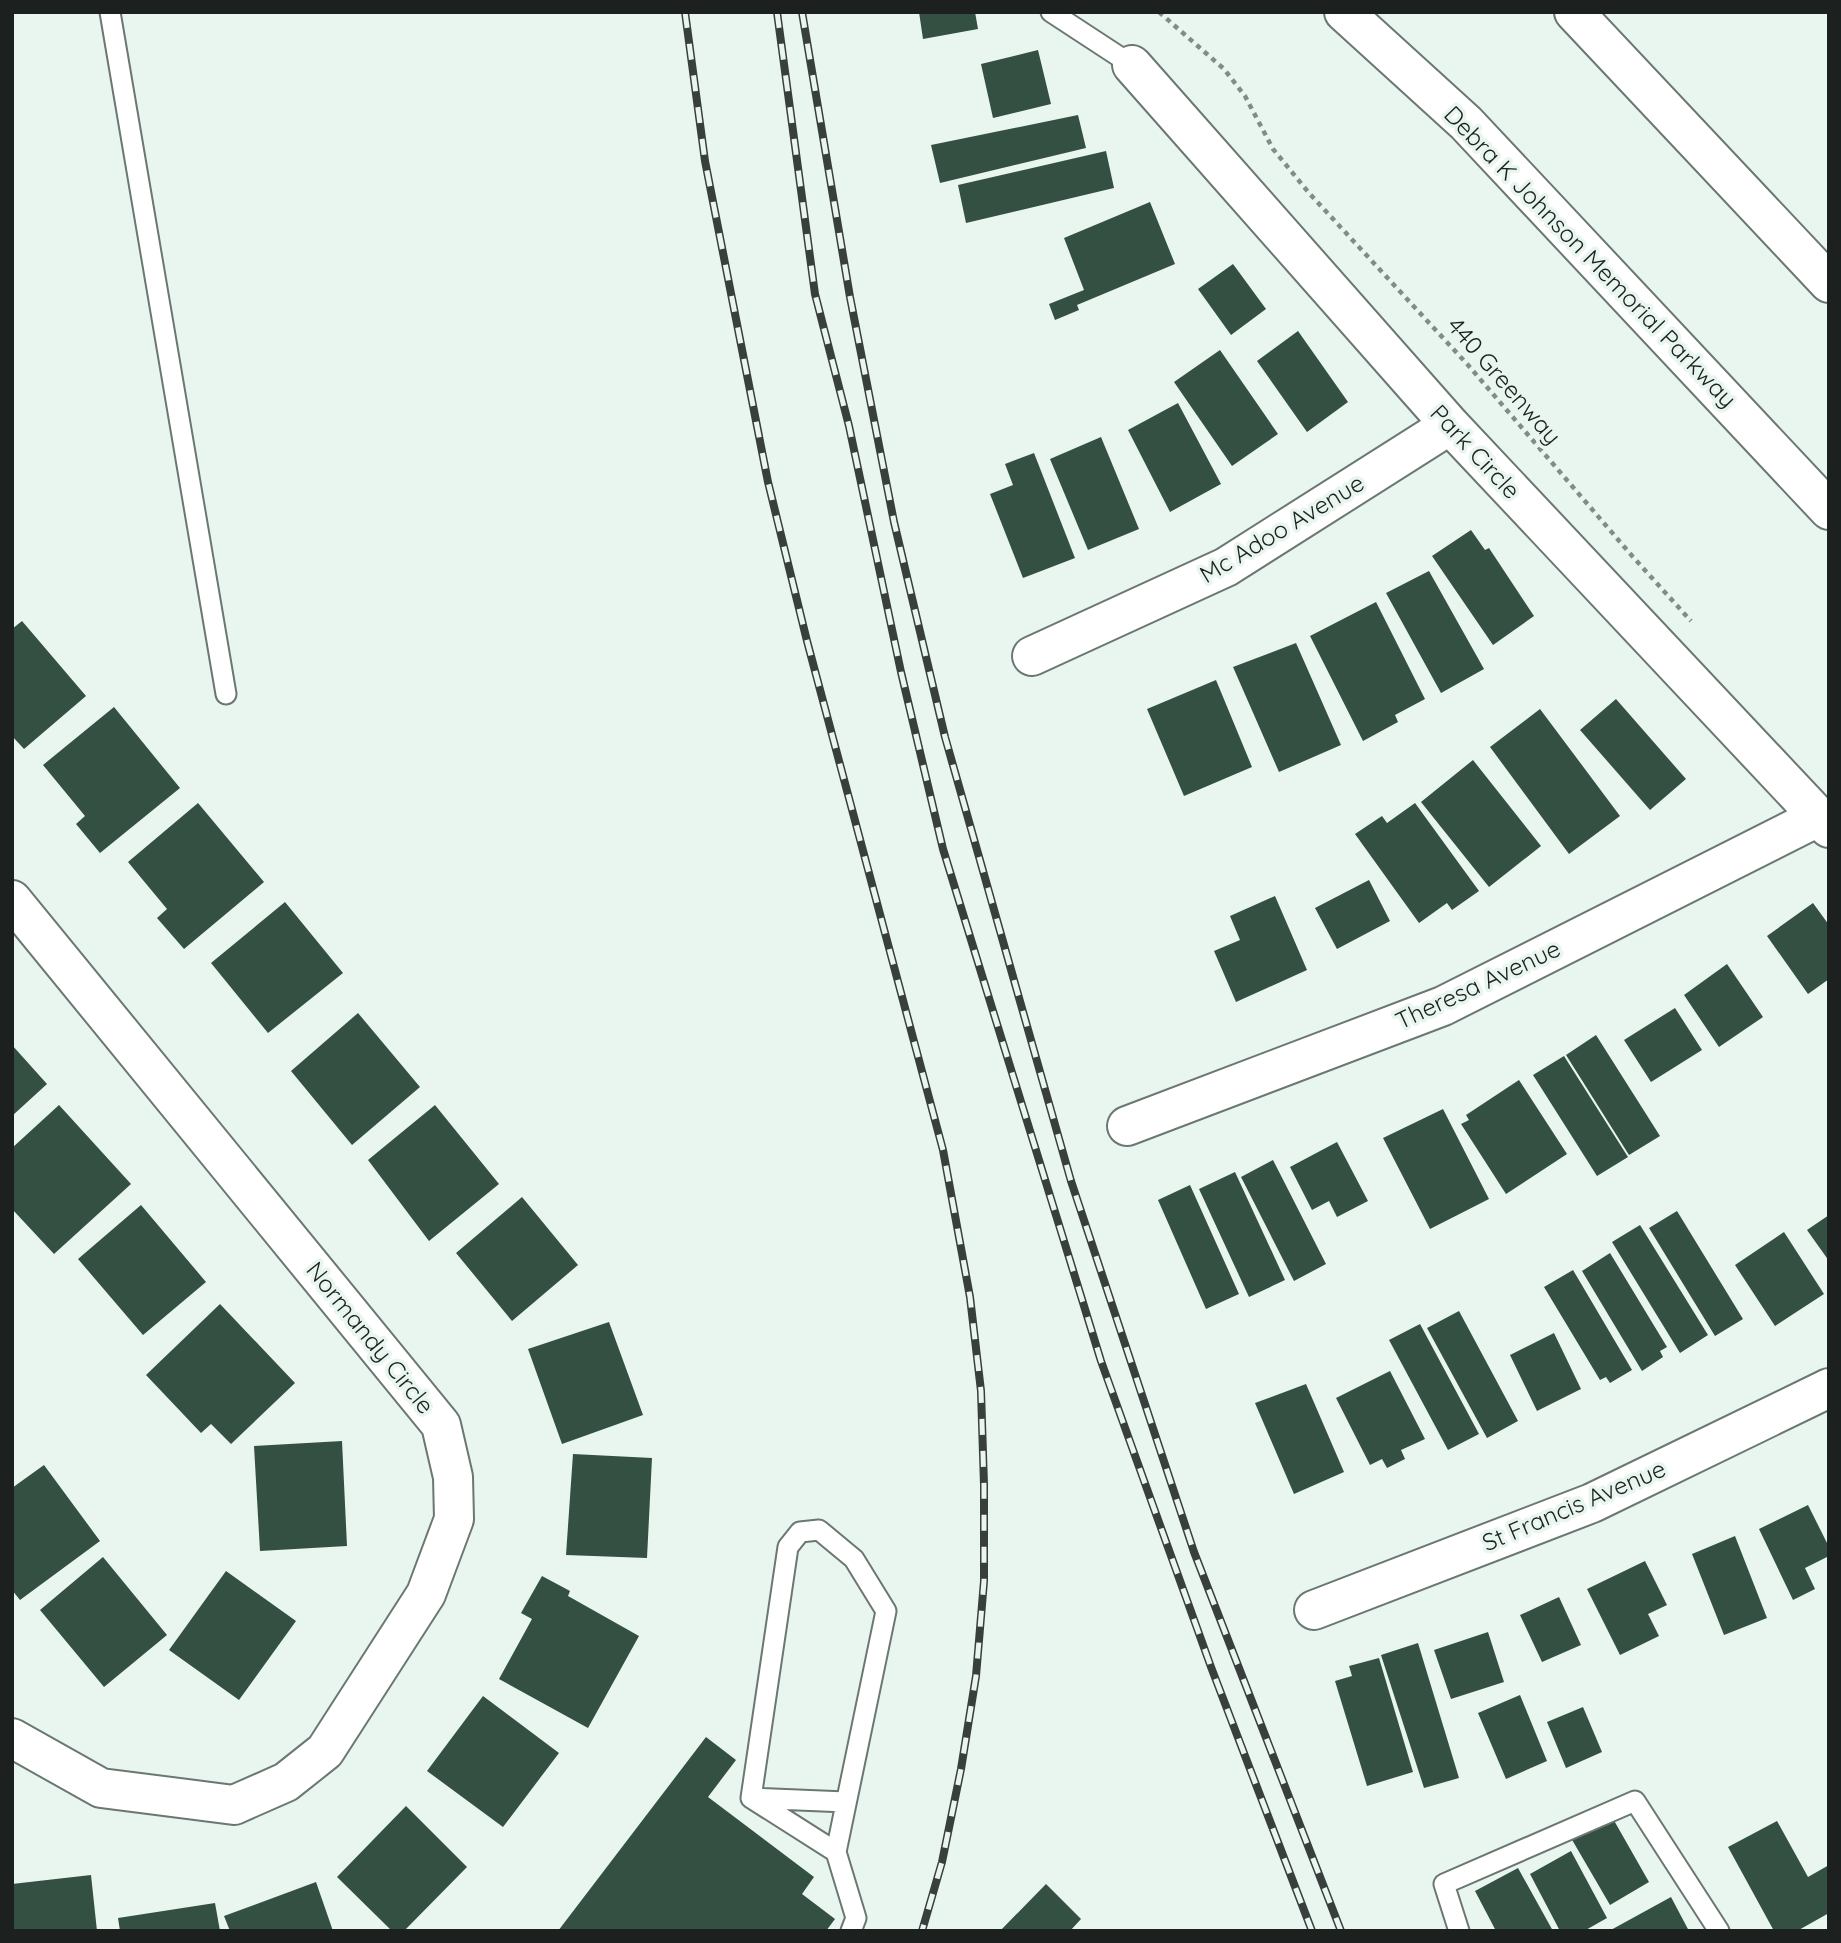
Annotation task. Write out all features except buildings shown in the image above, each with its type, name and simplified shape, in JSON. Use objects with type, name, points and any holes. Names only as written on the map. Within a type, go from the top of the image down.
[{"type":"main road","name":"Debra K Johnson Memorial Parkway","points":[[1345,12],[1466,123],[1829,510]]},
{"type":"main road","points":[[1574,12],[1829,283]]},
{"type":"main road","name":"Park Circle","points":[[1132,65],[1450,425],[1824,823]]},
{"type":"main road","name":"Mc Adoo Avenue","points":[[1032,656],[1226,567],[1450,425]]},
{"type":"main road","name":"Theresa Avenue","points":[[1127,1126],[1443,1006],[1824,823]]},
{"type":"main road","name":"Normandy Circle","points":[[12,900],[441,1424],[453,1477],[454,1519],[426,1594],[352,1710],[325,1751],[286,1782],[234,1805],[101,1788],[12,1738]]},
{"type":"main road","name":"St Francis Avenue","points":[[1314,1610],[1592,1503],[1829,1388]]},
{"type":"lane","points":[[110,12],[226,694]]},
{"type":"lane","points":[[1052,12],[1132,65]]},
{"type":"lane","points":[[751,1798],[788,1548],[800,1532],[819,1530],[854,1559],[886,1611],[836,1852],[856,1918],[851,1931]]},
{"type":"lane","points":[[751,1798],[846,1801]]},
{"type":"lane","points":[[751,1798],[836,1852]]},
{"type":"lane","points":[[1460,1931],[1444,1884],[1635,1801],[1719,1931]]},
{"type":"path","name":"440 Greenway","points":[[1159,12],[1224,69],[1245,96],[1273,149],[1309,193],[1468,365],[1633,557],[1698,628]]},
{"type":"railway","points":[[685,12],[705,161],[768,482],[807,641],[943,1150],[970,1297],[981,1391],[984,1581],[976,1676],[961,1769],[942,1862],[922,1931]]},
{"type":"railway","points":[[777,12],[815,294],[849,426],[901,672],[943,849],[1101,1361],[1211,1667],[1312,1931]]},
{"type":"railway","points":[[802,12],[850,297],[894,522],[945,737],[1071,1181],[1194,1552],[1341,1931]]}]
